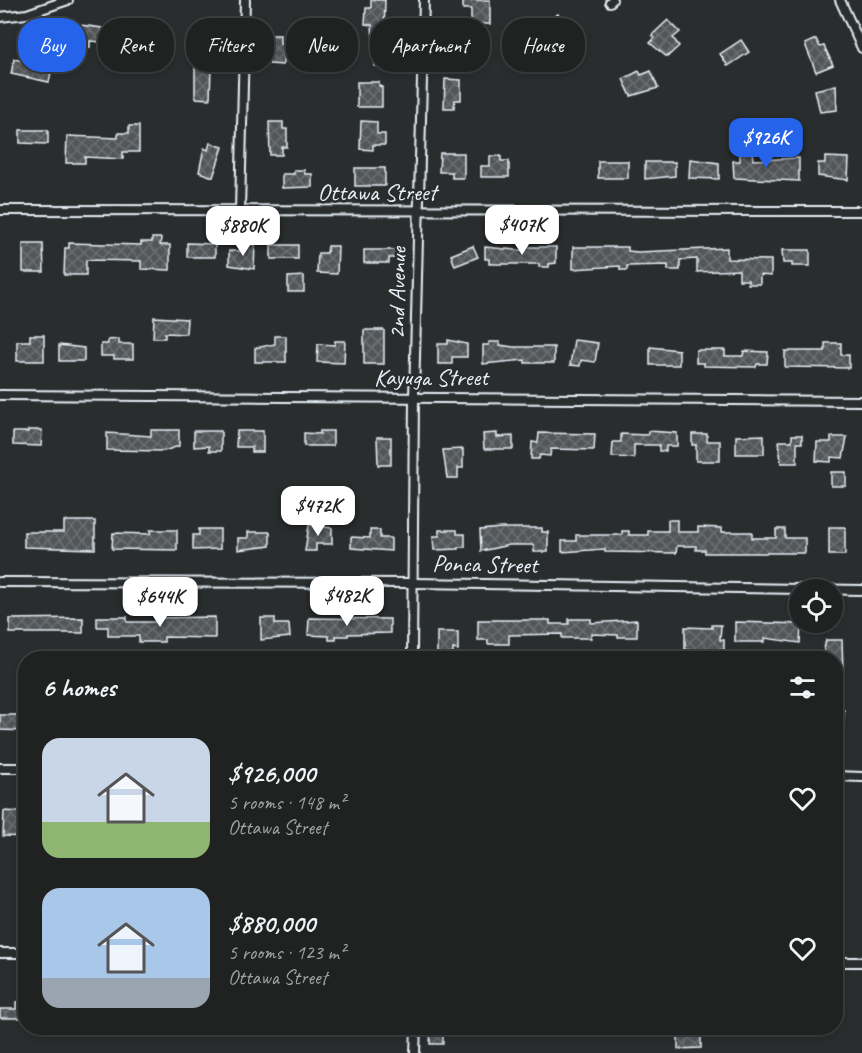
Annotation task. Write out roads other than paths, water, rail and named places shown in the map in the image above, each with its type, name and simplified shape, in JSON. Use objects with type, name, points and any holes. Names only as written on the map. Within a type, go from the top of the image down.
[{"type":"street","points":[[0,17],[27,14],[68,0]]},
{"type":"street","points":[[240,210],[245,0]]},
{"type":"street","name":"2nd Avenue","points":[[412,651],[414,397],[424,0]]},
{"type":"street","points":[[840,0],[862,48]]},
{"type":"street","name":"Ottawa Street","points":[[0,210],[862,211]]},
{"type":"street","name":"Kayuga Street","points":[[0,395],[862,401]]},
{"type":"street","name":"Ponca Street","points":[[0,582],[414,582],[862,590]]},
{"type":"street","points":[[0,768],[18,768]]},
{"type":"street","points":[[843,776],[862,777]]},
{"type":"street","points":[[0,953],[18,953]]},
{"type":"street","points":[[843,962],[862,962]]},
{"type":"street","points":[[415,1053],[416,1035]]}]
